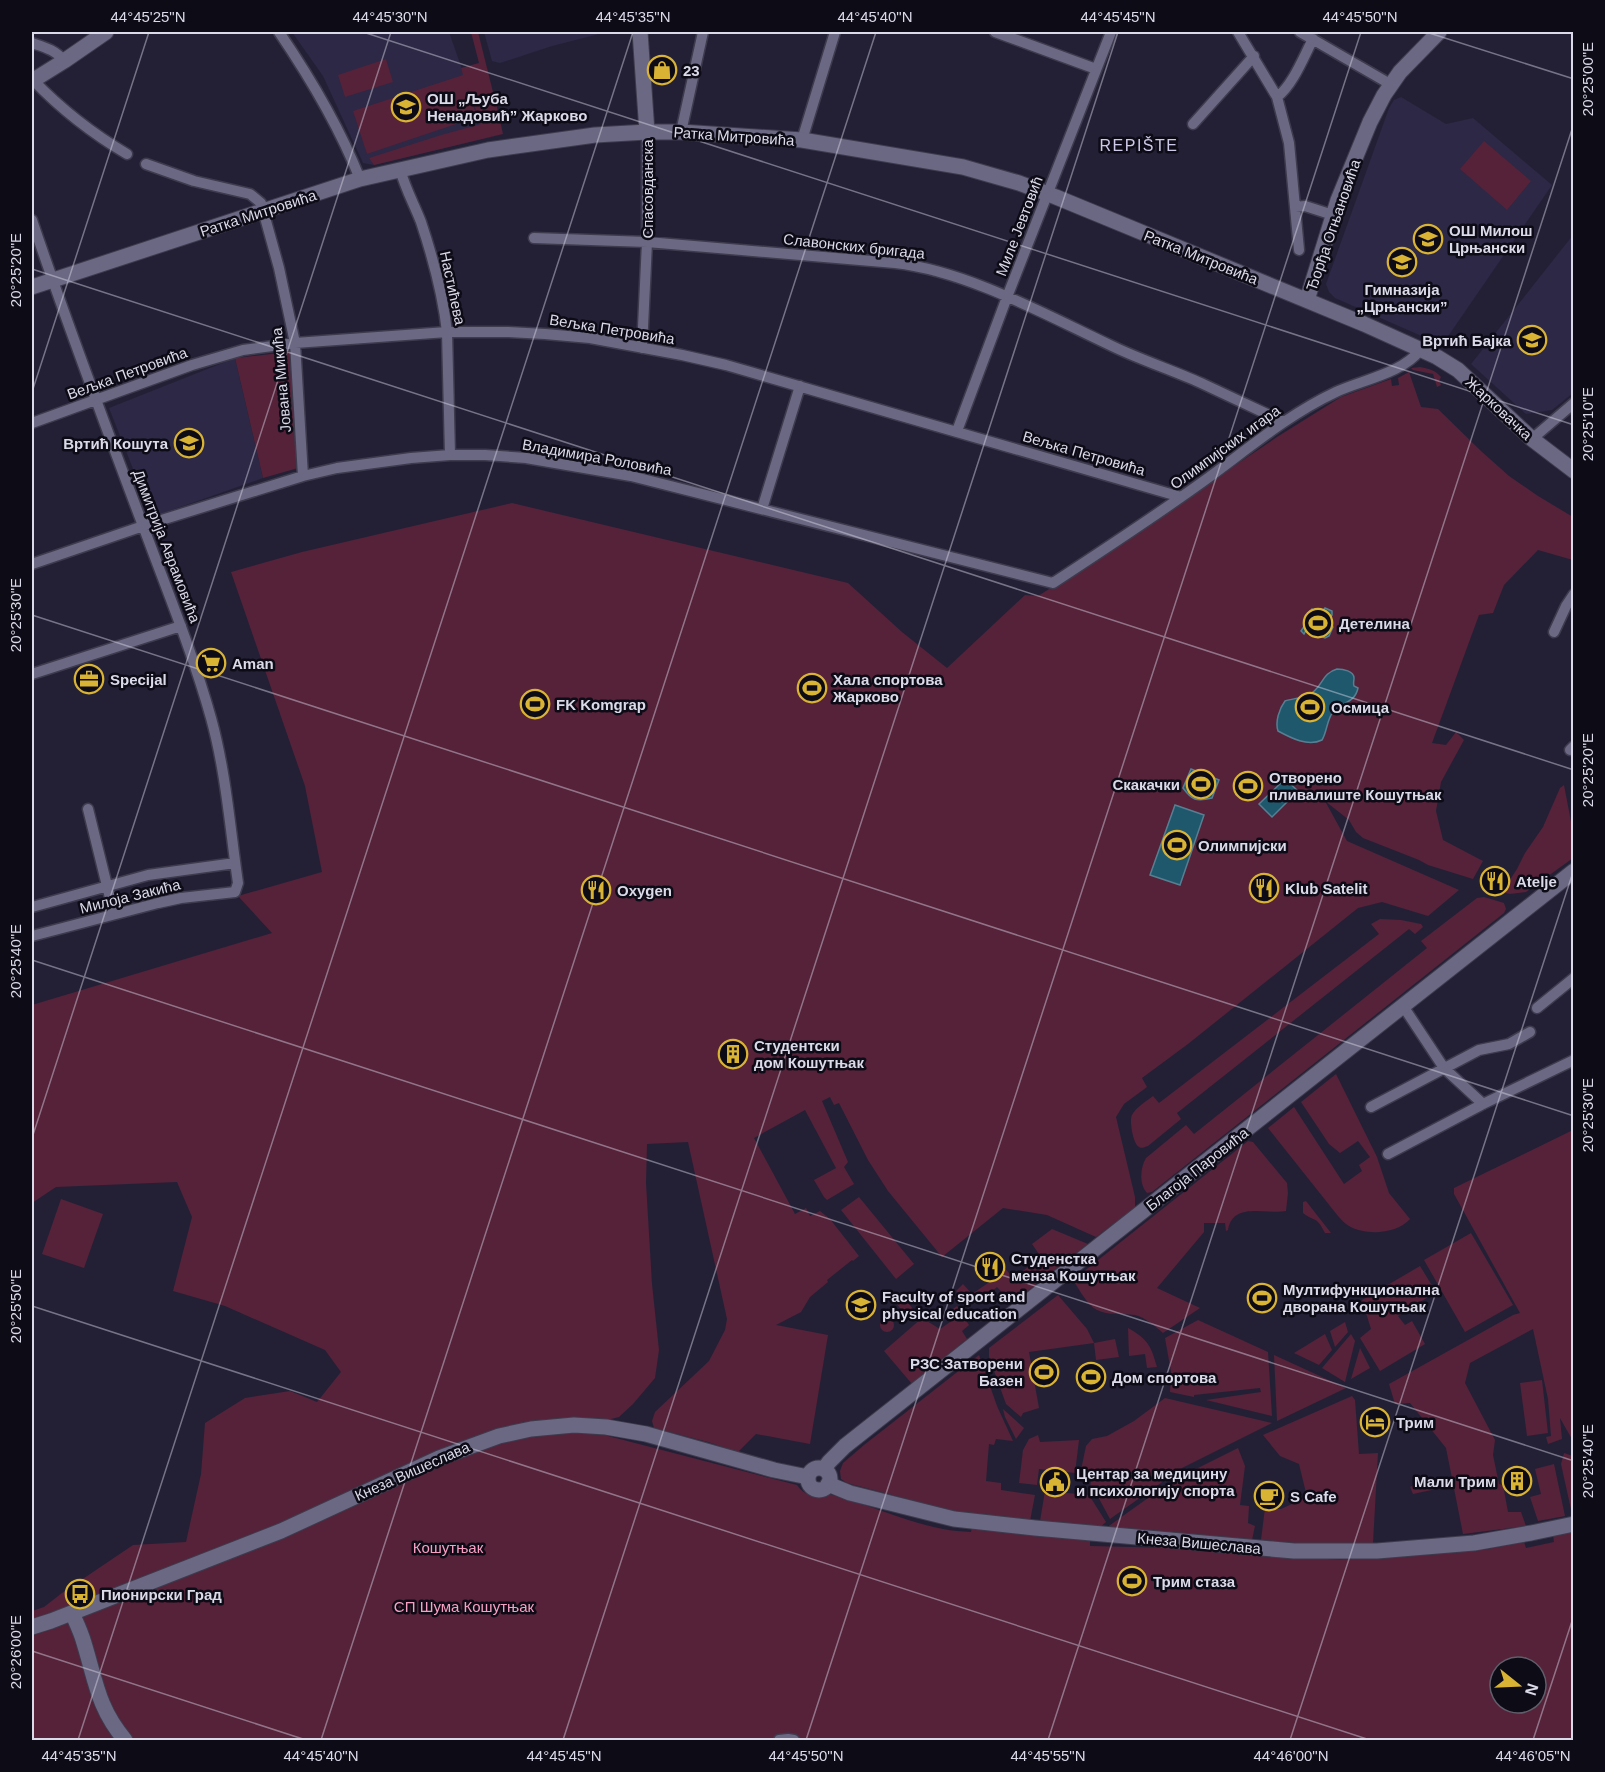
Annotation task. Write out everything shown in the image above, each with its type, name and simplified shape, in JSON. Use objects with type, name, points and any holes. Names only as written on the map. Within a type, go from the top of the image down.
[{"type":"street","points":[[106,32],[32,81],[76,119],[127,154]]},
{"type":"street","points":[[279,32],[324,102],[360,179]]},
{"type":"street","name":"Спасовданска","points":[[640,32],[647,132],[647,242],[642,348]]},
{"type":"street","points":[[681,132],[703,32]]},
{"type":"street","points":[[802,140],[835,32]]},
{"type":"street","points":[[995,32],[1096,69]]},
{"type":"street","name":"Миле Јевтовић","points":[[957,431],[1111,32]]},
{"type":"street","points":[[1238,32],[1277,97],[1289,143],[1299,250]]},
{"type":"street","name":"Ђорђа Огњановића","points":[[1308,300],[1333,214],[1370,122],[1390,84],[1439,32]]},
{"type":"street","points":[[1277,97],[1289,84],[1309,35],[1390,84]]},
{"type":"street","points":[[32,43],[60,55],[64,61]]},
{"type":"street","points":[[1193,124],[1254,56]]},
{"type":"street","name":"Ратка Митровића","points":[[32,287],[360,179],[515,146],[595,135],[681,132],[802,140],[963,167],[1008,180],[1308,300],[1420,350]]},
{"type":"street","points":[[146,164],[194,181],[250,194],[259,200],[264,212]]},
{"type":"street","name":"Настићева","points":[[400,170],[420,220],[442,301],[447,332],[450,455]]},
{"type":"street","points":[[1295,207],[1305,206],[1333,214]]},
{"type":"street","name":"Јована Микића","points":[[264,212],[295,343],[303,476]]},
{"type":"street","name":"Димитрија Аврамовића","points":[[32,220],[96,401],[198,674],[217,740],[228,804],[237,891]]},
{"type":"street","name":"Славонских бригада","points":[[534,237],[647,242],[910,264],[952,276],[1007,297],[1148,363],[1199,382],[1284,422]]},
{"type":"street","name":"Вељка Петровића","points":[[32,423],[192,365],[243,350],[295,343],[447,332],[545,334],[590,338],[726,364],[1181,497]]},
{"type":"street","name":"Олимпијских игара","points":[[1053,583],[1136,529],[1284,422],[1335,392],[1401,366],[1420,350]]},
{"type":"street","name":"Жарковачка","points":[[1420,350],[1458,370],[1532,439],[1574,471]]},
{"type":"street","points":[[762,509],[800,386]]},
{"type":"street","points":[[1532,439],[1574,403]]},
{"type":"street","name":"Владимира Роловића","points":[[32,564],[303,476],[365,464],[450,455],[516,457],[631,477],[1053,583]]},
{"type":"street","points":[[1554,632],[1574,594]]},
{"type":"street","points":[[32,674],[181,626]]},
{"type":"street","points":[[88,809],[114,914]]},
{"type":"street","name":"Милоја Закића","points":[[32,907],[148,875],[235,863]]},
{"type":"street","name":"Благоја Паровића","points":[[824,1469],[845,1446],[1574,871]]},
{"type":"street","name":"Милоја Закића","points":[[32,936],[181,898],[237,891]]},
{"type":"street","points":[[1537,1008],[1574,978]]},
{"type":"street","points":[[1403,1006],[1444,1068],[1483,1104]]},
{"type":"street","points":[[1371,1107],[1479,1050],[1509,1044],[1530,1032]]},
{"type":"street","points":[[1388,1154],[1574,1060]]},
{"type":"street","name":"Кнеза Вишеслава","points":[[32,1627],[281,1530],[473,1444],[513,1432],[574,1425],[626,1429],[774,1470],[808,1477]]},
{"type":"street","points":[[814,1469],[824,1469],[829,1476],[828,1484],[824,1489],[814,1489],[809,1484],[808,1477],[814,1469]]},
{"type":"street","name":"Кнеза Вишеслава","points":[[828,1484],[844,1491],[954,1519],[1294,1551],[1344,1553],[1442,1546],[1505,1538],[1574,1524]]},
{"type":"street","points":[[72,1613],[84,1640],[98,1696],[113,1726],[125,1740]]},
{"type":"street","points":[[778,1740],[794,1740]]},
{"type":"shaded area","name":"ОШ „Љуба Ненадовић” Жарково","points":[[292,32],[449,32],[486,138],[374,165],[363,163],[323,76]]},
{"type":"shaded area","points":[[484,32],[607,32],[552,46],[500,63],[492,61]]},
{"type":"shaded area","name":"ОШ Милош Црњански","points":[[1401,97],[1446,124],[1473,118],[1552,185],[1442,345],[1335,298],[1329,292],[1326,284],[1389,108],[1394,100]]},
{"type":"shaded area","name":"Вртић Бајка","points":[[1573,235],[1573,393],[1552,410],[1526,414],[1471,364]]},
{"type":"shaded area","name":"Вртић Кошута","points":[[235,358],[263,478],[152,517],[109,408]]},
{"type":"green space","points":[[471,32],[478,32],[494,96],[491,97],[492,103],[496,103],[503,134],[374,165],[369,158],[481,124],[467,86],[477,117],[367,154],[353,111],[463,75],[461,68],[479,63]]},
{"type":"green space","points":[[386,59],[393,82],[345,97],[338,75]]},
{"type":"green space","points":[[1484,141],[1531,181],[1507,210],[1460,169]]},
{"type":"green space","points":[[289,352],[298,468],[263,478],[235,358]]},
{"type":"green space","points":[[1420,367],[1432,370],[1439,375],[1441,385],[1437,387],[1433,374],[1411,368]]},
{"type":"green space","points":[[1409,372],[1421,407],[1438,409],[1509,476],[1573,517],[1573,560],[1538,550],[1504,585],[1493,613],[1479,615],[1432,743],[1446,745],[1456,732],[1464,740],[1441,782],[1436,811],[1443,840],[1483,861],[1473,879],[1428,865],[1363,838],[1356,832],[1349,820],[1325,801],[1347,841],[1459,890],[1428,916],[1382,902],[1358,908],[1142,1078],[1147,1087],[1124,1104],[1116,1117],[1135,1197],[1135,1208],[1096,1237],[1047,1215],[1003,1208],[942,1257],[888,1191],[868,1160],[839,1103],[834,1105],[830,1097],[822,1101],[848,1162],[844,1167],[854,1184],[827,1200],[814,1180],[836,1168],[805,1110],[754,1138],[795,1214],[806,1208],[810,1216],[820,1211],[830,1219],[859,1256],[827,1280],[828,1282],[810,1297],[801,1312],[776,1325],[828,1335],[810,1444],[756,1434],[738,1452],[654,1428],[652,1421],[655,1412],[709,1361],[725,1330],[727,1319],[688,1142],[647,1144],[646,1183],[652,1284],[659,1350],[655,1378],[633,1404],[619,1417],[611,1419],[608,1436],[797,1485],[810,1495],[833,1495],[929,1526],[971,1532],[972,1527],[1090,1540],[1090,1546],[1174,1548],[1339,1560],[1487,1549],[1524,1542],[1526,1548],[1554,1542],[1553,1535],[1573,1531],[1573,1740],[32,1740],[32,1611],[44,1607],[133,1545],[186,1542],[201,1474],[205,1423],[245,1398],[290,1391],[317,1402],[341,1372],[325,1350],[225,1306],[173,1291],[192,1217],[177,1182],[56,1187],[32,1203],[32,1005],[272,933],[238,896],[322,872],[305,786],[231,572],[302,552],[512,503],[848,583],[902,632],[947,668],[1025,595],[1038,596],[1086,566],[1277,437],[1341,397],[1391,379],[1392,386],[1399,385],[1398,378]]},
{"type":"green space","points":[[1564,785],[1573,832],[1573,858],[1526,892],[1510,894],[1502,892],[1543,827],[1560,788]]},
{"type":"green space","points":[[1484,897],[1504,903],[1506,909],[1504,913],[1152,1192],[1147,1193],[1141,1176],[1146,1158],[1186,1125],[1194,1134],[1427,948],[1421,941],[1477,898]]},
{"type":"green space","points":[[1380,919],[1401,920],[1421,924],[1423,927],[1415,934],[1409,929],[1177,1113],[1181,1119],[1148,1146],[1141,1148],[1137,1145],[1133,1137],[1131,1122],[1132,1115],[1138,1107],[1153,1096],[1159,1103],[1379,934],[1371,924]]},
{"type":"green space","points":[[1336,1074],[1377,1157],[1389,1193],[1410,1219],[1397,1228],[1372,1232],[1356,1229],[1346,1224],[1268,1128],[1294,1107],[1344,1184],[1362,1171],[1359,1165],[1370,1157],[1358,1141],[1340,1153],[1329,1144],[1301,1102]]},
{"type":"green space","points":[[1573,1130],[1573,1441],[1560,1418],[1562,1439],[1548,1444],[1546,1437],[1551,1436],[1548,1399],[1533,1329],[1470,1363],[1465,1383],[1495,1440],[1493,1455],[1499,1484],[1503,1485],[1508,1512],[1521,1512],[1526,1526],[1463,1534],[1446,1448],[1410,1403],[1395,1404],[1389,1384],[1520,1313],[1454,1194],[1454,1188]]},
{"type":"green space","points":[[1248,1141],[1253,1142],[1287,1183],[1286,1211],[1243,1212],[1236,1215],[1226,1231],[1225,1223],[1204,1223],[1204,1232],[1157,1288],[1200,1308],[1163,1333],[1139,1316],[1106,1313],[1090,1304],[1073,1280]]},
{"type":"green space","points":[[859,1197],[914,1264],[896,1279],[841,1210]]},
{"type":"green space","points":[[61,1199],[103,1214],[84,1268],[42,1254]]},
{"type":"green space","points":[[1306,1201],[1331,1233],[1325,1233],[1318,1221],[1303,1213],[1303,1202]]},
{"type":"green space","points":[[1052,1229],[1088,1244],[1012,1303],[997,1287],[978,1303],[972,1304],[965,1301],[956,1291],[963,1284],[972,1294],[991,1281],[988,1274],[1001,1264],[1015,1277],[1041,1257],[1032,1244]]},
{"type":"green space","points":[[1471,1233],[1513,1305],[1465,1332],[1424,1260]]},
{"type":"green space","points":[[1420,1266],[1436,1292],[1398,1316],[1405,1325],[1412,1321],[1425,1344],[1380,1371],[1360,1338],[1371,1329],[1362,1300]]},
{"type":"green space","points":[[901,1294],[913,1309],[905,1315],[894,1300]]},
{"type":"green space","points":[[1058,1295],[1087,1329],[1094,1343],[1029,1352],[1039,1408],[1023,1413],[1021,1417],[1006,1404],[989,1357],[989,1348]]},
{"type":"green space","points":[[957,1306],[969,1325],[962,1331],[967,1339],[912,1384],[884,1351],[922,1318],[940,1329],[953,1320],[949,1312]]},
{"type":"green space","points":[[887,1318],[892,1320],[894,1325],[892,1330],[887,1332],[882,1330],[880,1325],[882,1320]]},
{"type":"green space","points":[[1198,1320],[1268,1352],[1272,1416],[1206,1400],[1261,1392],[1260,1388],[1194,1395],[1194,1397],[1170,1392],[1171,1372],[1165,1338]]},
{"type":"green space","points":[[1345,1322],[1348,1332],[1335,1347],[1330,1331]]},
{"type":"green space","points":[[1128,1328],[1148,1344],[1157,1367],[1147,1368],[1145,1354],[1129,1356]]},
{"type":"green space","points":[[1325,1334],[1332,1350],[1319,1365],[1294,1353]]},
{"type":"green space","points":[[1351,1334],[1355,1341],[1345,1382],[1322,1368]]},
{"type":"green space","points":[[1115,1339],[1119,1357],[1096,1360],[1094,1343]]},
{"type":"green space","points":[[1360,1348],[1370,1368],[1351,1379]]},
{"type":"green space","points":[[979,1355],[997,1406],[1013,1441],[996,1439],[994,1445],[989,1444],[986,1481],[1001,1483],[1001,1490],[1035,1495],[1030,1521],[964,1514],[847,1483],[841,1479],[840,1471],[843,1463]]},
{"type":"green space","points":[[1274,1355],[1346,1388],[1277,1421]]},
{"type":"green space","points":[[1542,1380],[1548,1433],[1527,1436],[1520,1383]]},
{"type":"green space","points":[[1352,1396],[1355,1400],[1359,1454],[1378,1453],[1373,1543],[1307,1544],[1261,1540],[1265,1508],[1281,1509],[1307,1497],[1299,1464],[1280,1456],[1263,1435]]},
{"type":"green space","points":[[1165,1398],[1272,1423],[1182,1468],[1110,1519],[1096,1493],[1090,1489],[1092,1472],[1081,1470],[1086,1446],[1092,1439],[1107,1436],[1134,1421]]},
{"type":"green space","points":[[1003,1409],[1024,1428],[1016,1439],[1005,1417]]},
{"type":"green space","points":[[1038,1435],[1040,1442],[1079,1440],[1075,1473],[1039,1469],[1037,1485],[1019,1483],[1023,1450],[1029,1439]]},
{"type":"green space","points":[[1238,1448],[1245,1466],[1240,1505],[1249,1506],[1248,1523],[1255,1526],[1252,1540],[1106,1528],[1162,1488]]},
{"type":"green space","points":[[1564,1453],[1573,1456],[1574,1514],[1572,1514],[1561,1464]]},
{"type":"green space","points":[[1554,1464],[1565,1516],[1538,1521],[1530,1497],[1541,1494],[1535,1469]]},
{"type":"green space","points":[[1435,1477],[1443,1481],[1441,1488],[1413,1494],[1410,1487],[1425,1479]]},
{"type":"green space","points":[[1045,1491],[1089,1495],[1106,1522],[1100,1527],[1040,1521]]},
{"type":"water","name":"Детелина","points":[[1325,608],[1332,611],[1327,622],[1333,627],[1329,636],[1325,638],[1320,636],[1314,625],[1307,628],[1304,634],[1301,631],[1313,620],[1308,618],[1308,613],[1312,609],[1319,615]]},
{"type":"water","name":"Осмица","points":[[1337,669],[1350,672],[1354,676],[1354,686],[1358,688],[1351,700],[1333,712],[1322,740],[1305,742],[1278,731],[1278,716],[1285,701],[1310,694],[1329,673]]},
{"type":"water","name":"Скакачки","points":[[1191,769],[1219,780],[1212,798],[1195,799],[1183,788]]},
{"type":"water","points":[[1285,779],[1298,791],[1272,817],[1259,804]]},
{"type":"water","name":"Олимпијски","points":[[1175,805],[1204,815],[1180,885],[1150,875]]},
{"type":"place","name":"23","points":[[662,70]]},
{"type":"place","name":"ОШ „Љуба Ненадовић” Жарково","points":[[406,107]]},
{"type":"place","name":"ОШ Милош Црњански","points":[[1428,239]]},
{"type":"place","name":"Гимназија „Црњански”","points":[[1402,262]]},
{"type":"place","name":"Вртић Бајка","points":[[1532,340]]},
{"type":"place","name":"Вртић Кошута","points":[[189,443]]},
{"type":"place","name":"Детелина","points":[[1318,623]]},
{"type":"place","name":"Aman","points":[[211,663]]},
{"type":"place","name":"Specijal","points":[[89,679]]},
{"type":"place","name":"Хала спортова Жарково","points":[[812,688]]},
{"type":"place","name":"FK Komgrap","points":[[535,704]]},
{"type":"place","name":"Осмица","points":[[1310,707]]},
{"type":"place","name":"Скакачки","points":[[1201,784]]},
{"type":"place","name":"Отворено пливалиште Кошутњак","points":[[1248,786]]},
{"type":"place","name":"Олимпијски","points":[[1177,845]]},
{"type":"place","name":"Atelje","points":[[1495,881]]},
{"type":"place","name":"Klub Satelit","points":[[1264,888]]},
{"type":"place","name":"Oxygen","points":[[596,890]]},
{"type":"place","name":"Студентски дом Кошутњак","points":[[733,1054]]},
{"type":"place","name":"Студенстка менза Кошутњак","points":[[990,1267]]},
{"type":"place","name":"Мултифункционална дворана Кошутњак","points":[[1262,1298]]},
{"type":"place","name":"Faculty of sport and physical education","points":[[861,1305]]},
{"type":"place","name":"РЗС Затворени Базен","points":[[1044,1372]]},
{"type":"place","name":"Дом спортова","points":[[1091,1377]]},
{"type":"place","name":"Трим","points":[[1375,1422]]},
{"type":"place","name":"Мали Трим","points":[[1517,1481]]},
{"type":"place","name":"Центар за медицину и психологију спорта","points":[[1055,1482]]},
{"type":"place","name":"S Cafe","points":[[1269,1496]]},
{"type":"place","name":"Трим стаза","points":[[1132,1581]]},
{"type":"place","name":"Пионирски Град","points":[[80,1594]]},
{"type":"district","name":"REPIŠTE","points":[[1139,145]]},
{"type":"park label","name":"Кошутњак","points":[[448,1547]]},
{"type":"park label","name":"СП Шума Кошутњак","points":[[464,1606]]}]
